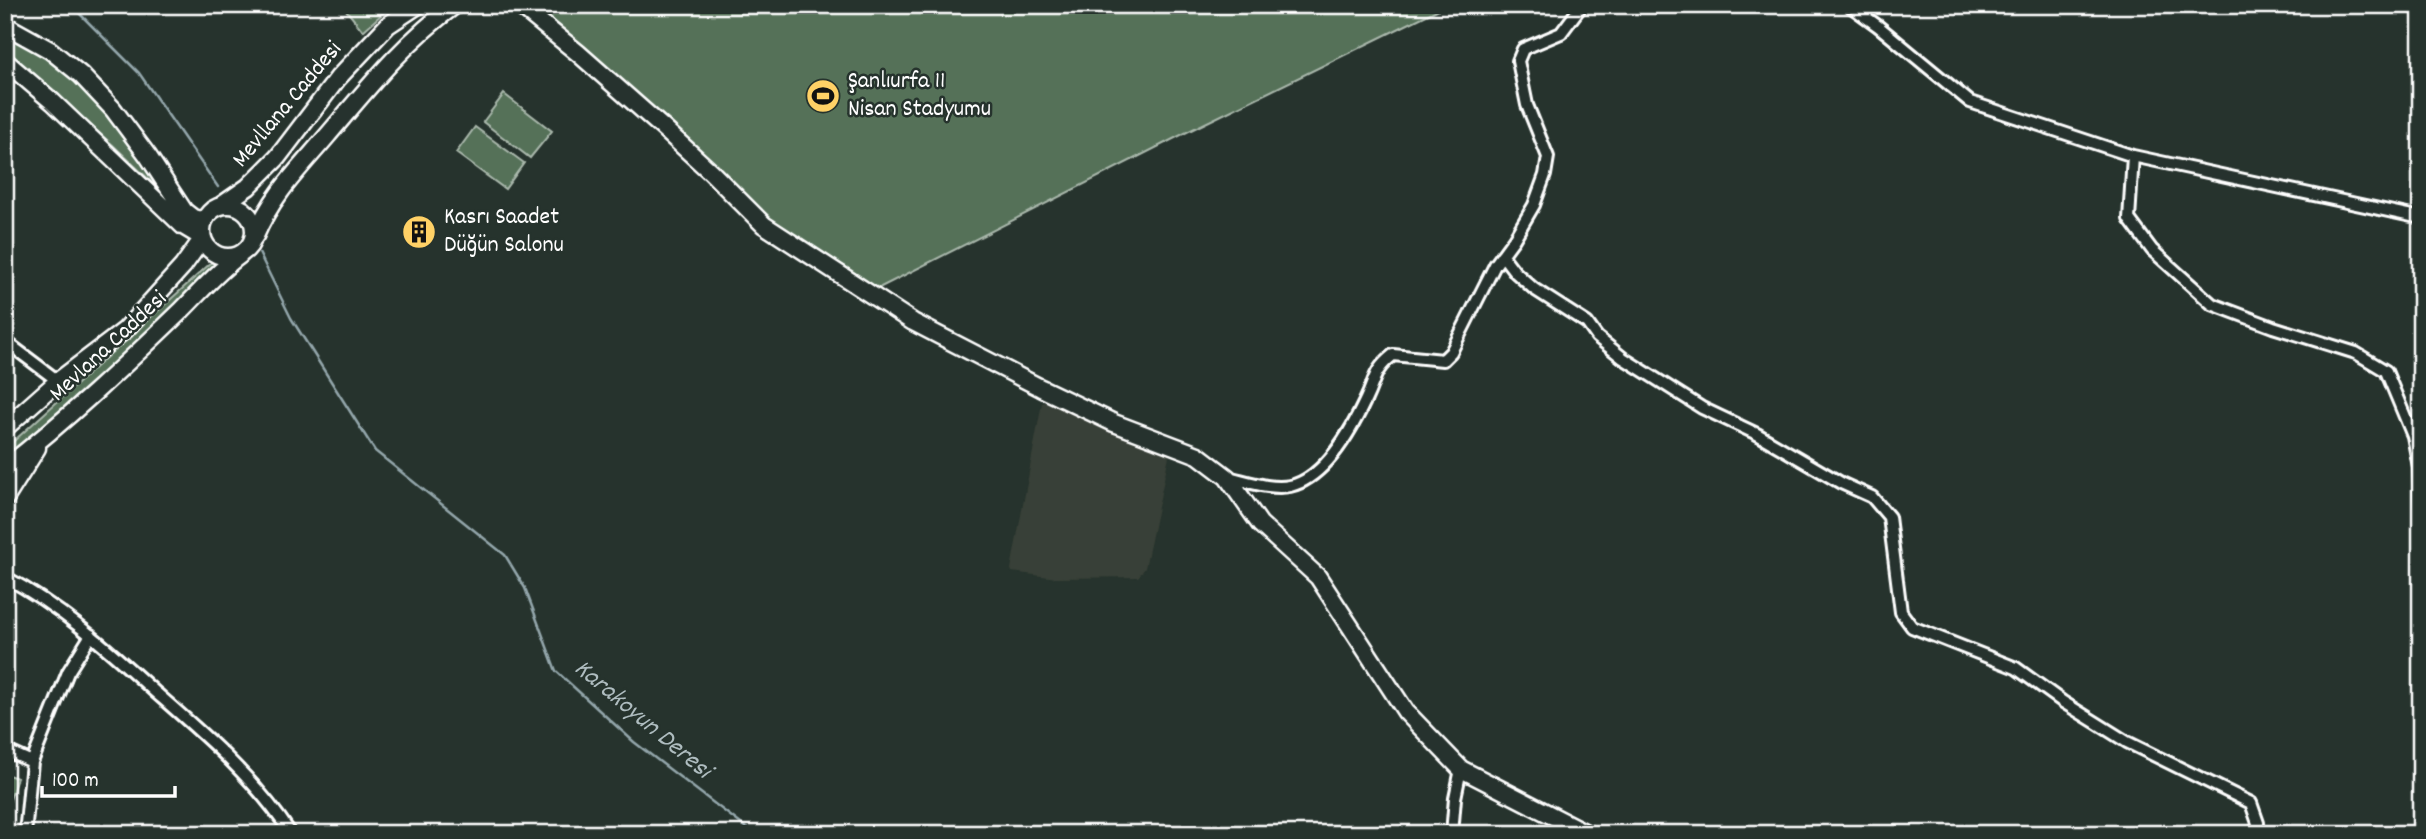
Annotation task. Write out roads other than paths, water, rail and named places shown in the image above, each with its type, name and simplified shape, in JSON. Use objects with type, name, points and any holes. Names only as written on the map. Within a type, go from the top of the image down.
[{"type":"main road","name":"Mevllana Caddesi","points":[[222,205],[248,187],[277,158],[338,78],[388,25],[418,5]]},
{"type":"main road","points":[[5,61],[183,226],[203,238],[214,253],[231,257],[247,250],[269,205],[385,68],[428,24],[455,5]]},
{"type":"main road","points":[[519,5],[672,136],[764,225],[913,322],[1114,423],[1198,455],[1227,477],[1260,524],[1318,577],[1406,712],[1461,769],[1588,834]]},
{"type":"main road","points":[[5,25],[50,50],[81,75],[113,109],[184,211],[192,218],[203,221]]},
{"type":"main road","points":[[203,238],[203,221],[214,208],[231,204],[247,211],[255,227],[255,236]]},
{"type":"main road","name":"Mevlana Caddesi","points":[[5,428],[58,381],[125,330],[183,266],[203,238]]},
{"type":"main road","name":"Mevlana Caddesi","points":[[5,468],[42,440],[182,310],[223,267],[240,255]]},
{"type":"main road","points":[[5,499],[42,440]]},
{"type":"street","points":[[1227,477],[1262,485],[1290,486],[1315,474],[1342,442],[1358,416],[1372,387],[1378,366],[1393,355],[1443,360],[1451,352],[1495,265],[1534,205],[1545,175],[1548,157],[1527,105],[1518,61],[1523,49],[1561,33],[1582,5]]},
{"type":"street","points":[[1849,5],[1970,102],[2133,156],[2421,218]]},
{"type":"street","points":[[2133,156],[2129,219],[2152,250],[2212,304],[2273,327],[2356,353],[2386,371],[2413,436],[2419,467],[2421,503]]},
{"type":"street","points":[[1502,255],[1515,272],[1534,289],[1587,323],[1597,337],[1623,358],[1702,408],[1757,434],[1840,483],[1872,497],[1889,517],[1901,612],[1912,627],[2016,668],[2063,702],[2127,742],[2251,803],[2258,823],[2256,834]]},
{"type":"street","points":[[5,341],[58,381]]},
{"type":"street","points":[[5,577],[26,588],[90,635],[224,753],[291,834]]},
{"type":"street","points":[[25,834],[32,762],[68,672],[90,635]]},
{"type":"street","points":[[5,750],[32,762]]},
{"type":"street","points":[[1452,834],[1461,769]]},
{"type":"street","points":[[282,820],[285,834]]},
{"type":"waterway","name":"Karakoyun Deresi","points":[[71,5],[139,73],[218,187]]},
{"type":"waterway","name":"Karakoyun Deresi","points":[[259,253],[291,318],[375,451],[505,555],[525,588],[556,671],[634,742],[754,834]]},
{"type":"place","name":"Şanlıurfa 11 Nisan Stadyumu","points":[[823,96]]},
{"type":"place","name":"Kasrı Saadet Düğün Salonu","points":[[419,232]]}]
